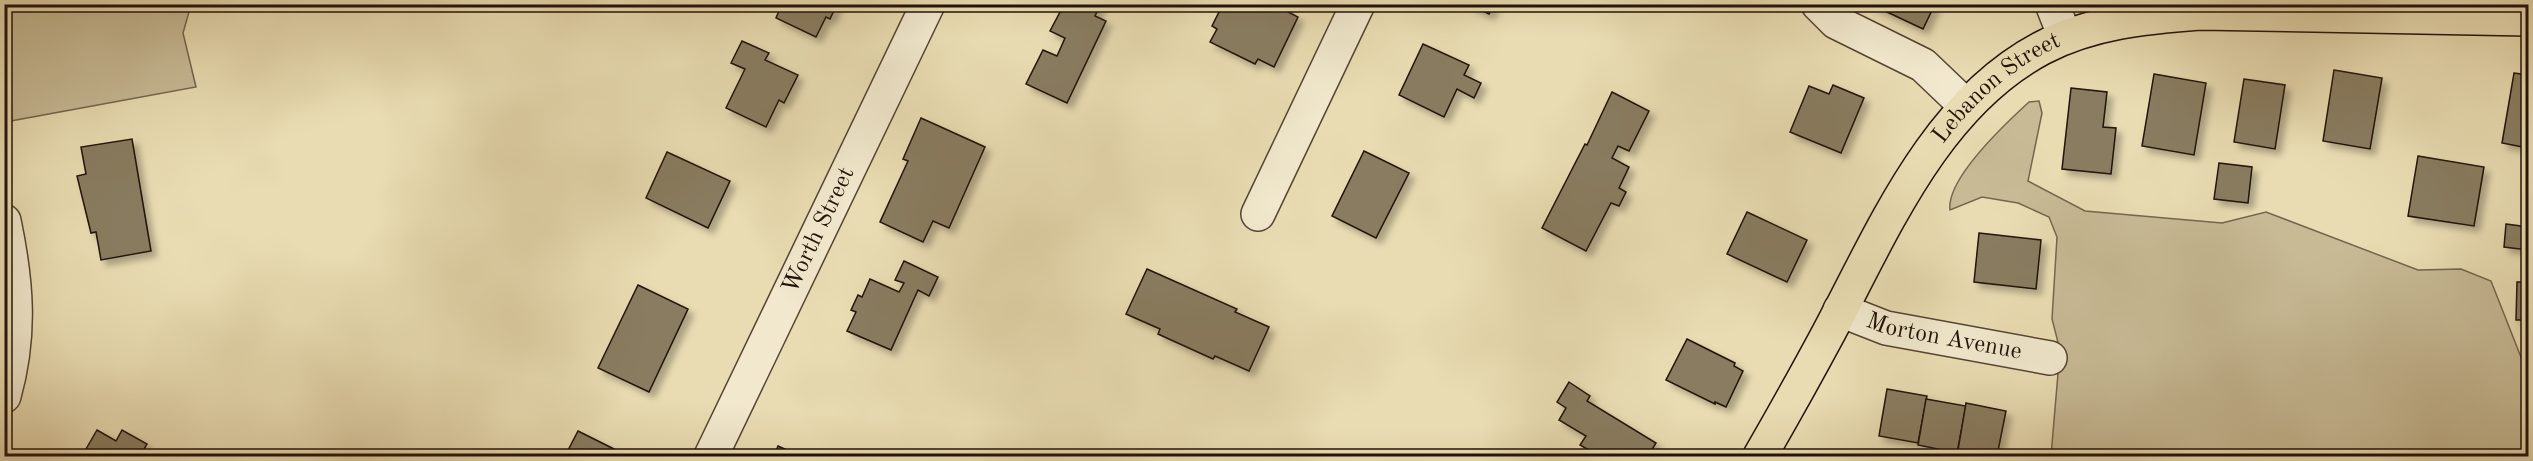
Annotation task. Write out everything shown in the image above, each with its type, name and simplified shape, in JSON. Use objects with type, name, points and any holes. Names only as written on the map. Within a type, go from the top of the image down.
[{"type":"main road","name":"Lebanon Street","points":[[1760,456],[1919,168],[1966,106],[2022,60],[2065,37],[2102,26],[2201,9],[2529,19]]},
{"type":"street","name":"Worth Street","points":[[711,456],[928,4]]},
{"type":"street","points":[[1258,214],[1358,4]]},
{"type":"street","points":[[1818,4],[1836,22],[1923,65],[1966,106]]},
{"type":"street","points":[[2052,4],[2065,37]]},
{"type":"street","points":[[4,221],[12,260],[17,311],[15,346],[4,396]]},
{"type":"street","name":"Morton Avenue","points":[[1840,310],[1886,328],[1962,344],[2050,358]]},
{"type":"shaded area","points":[[5,4],[191,5],[183,33],[196,87],[5,122]]},
{"type":"shaded area","points":[[2039,101],[2042,113],[2028,181],[2085,211],[2222,223],[2266,212],[2418,270],[2461,269],[2491,281],[2528,375],[2526,449],[2528,456],[2051,456],[2060,350],[2052,319],[2057,237],[2049,217],[2018,203],[1982,197],[1950,210],[1951,197],[1957,183],[1979,152],[2029,102]]},
{"type":"building","points":[[782,4],[837,4],[830,19],[826,17],[816,37],[776,18]]},
{"type":"building","points":[[1057,4],[1101,4],[1095,16],[1106,21],[1067,103],[1026,84],[1043,50],[1057,56],[1065,38],[1050,31],[1060,12],[1055,9]]},
{"type":"building","points":[[1223,4],[1286,4],[1288,6],[1286,11],[1298,17],[1274,67],[1258,59],[1255,64],[1210,42],[1217,29],[1212,26]]},
{"type":"building","points":[[1468,4],[1494,4],[1489,14]]},
{"type":"building","points":[[1870,4],[1935,4],[1923,29]]},
{"type":"building","points":[[742,41],[769,53],[765,60],[798,75],[784,103],[779,100],[766,127],[726,108],[745,69],[731,63]]},
{"type":"building","points":[[1423,44],[1469,65],[1464,75],[1481,83],[1474,98],[1457,89],[1444,117],[1399,95]]},
{"type":"building","points":[[2334,70],[2382,78],[2370,149],[2323,141]]},
{"type":"building","points":[[2514,73],[2528,75],[2528,148],[2502,143]]},
{"type":"building","points":[[2154,74],[2206,83],[2194,155],[2142,146]]},
{"type":"building","points":[[2244,79],[2285,85],[2275,149],[2234,142]]},
{"type":"building","points":[[1833,85],[1864,98],[1841,153],[1790,132],[1809,86],[1829,94]]},
{"type":"building","points":[[2071,88],[2107,92],[2103,127],[2116,128],[2111,174],[2062,169]]},
{"type":"building","points":[[1612,92],[1649,111],[1629,151],[1618,146],[1612,158],[1629,167],[1619,188],[1626,192],[1619,206],[1611,203],[1586,251],[1542,228],[1585,144],[1587,145]]},
{"type":"building","points":[[921,118],[985,147],[949,228],[933,221],[923,242],[880,222],[908,161],[903,159]]},
{"type":"building","points":[[132,139],[151,251],[101,260],[96,232],[91,233],[77,176],[86,174],[81,147]]},
{"type":"building","points":[[1364,151],[1409,173],[1376,238],[1332,216]]},
{"type":"building","points":[[667,152],[730,181],[708,228],[646,198]]},
{"type":"building","points":[[2418,156],[2484,167],[2474,226],[2408,216]]},
{"type":"building","points":[[2219,163],[2252,167],[2248,203],[2214,199]]},
{"type":"building","points":[[1747,212],[1807,240],[1787,282],[1727,254]]},
{"type":"building","points":[[2506,224],[2528,227],[2528,250],[2504,247]]},
{"type":"building","points":[[1979,233],[2041,240],[2036,289],[1974,282]]},
{"type":"building","points":[[904,261],[938,277],[929,296],[918,290],[891,350],[847,331],[856,312],[851,310],[858,295],[862,297],[870,279],[899,292],[904,283],[895,280]]},
{"type":"building","points":[[1147,269],[1237,309],[1235,312],[1269,327],[1249,371],[1215,356],[1213,359],[1158,334],[1160,329],[1126,314]]},
{"type":"building","points":[[2517,282],[2528,282],[2528,320],[2516,320]]},
{"type":"building","points":[[638,285],[688,309],[649,392],[598,368]]},
{"type":"building","points":[[1687,339],[1735,363],[1734,366],[1743,371],[1726,407],[1666,380]]},
{"type":"building","points":[[1569,382],[1590,396],[1587,401],[1656,443],[1648,456],[1599,456],[1580,445],[1586,436],[1559,420],[1566,408],[1557,402]]},
{"type":"building","points":[[1887,389],[1927,396],[1918,443],[1879,436]]},
{"type":"building","points":[[1926,399],[1966,406],[1957,453],[1918,445]]},
{"type":"building","points":[[1966,403],[2006,411],[1997,456],[1958,450]]},
{"type":"building","points":[[97,430],[116,441],[122,430],[147,444],[140,456],[82,456]]},
{"type":"building","points":[[578,431],[628,456],[565,456]]},
{"type":"building","points":[[778,446],[800,456],[774,456]]}]
